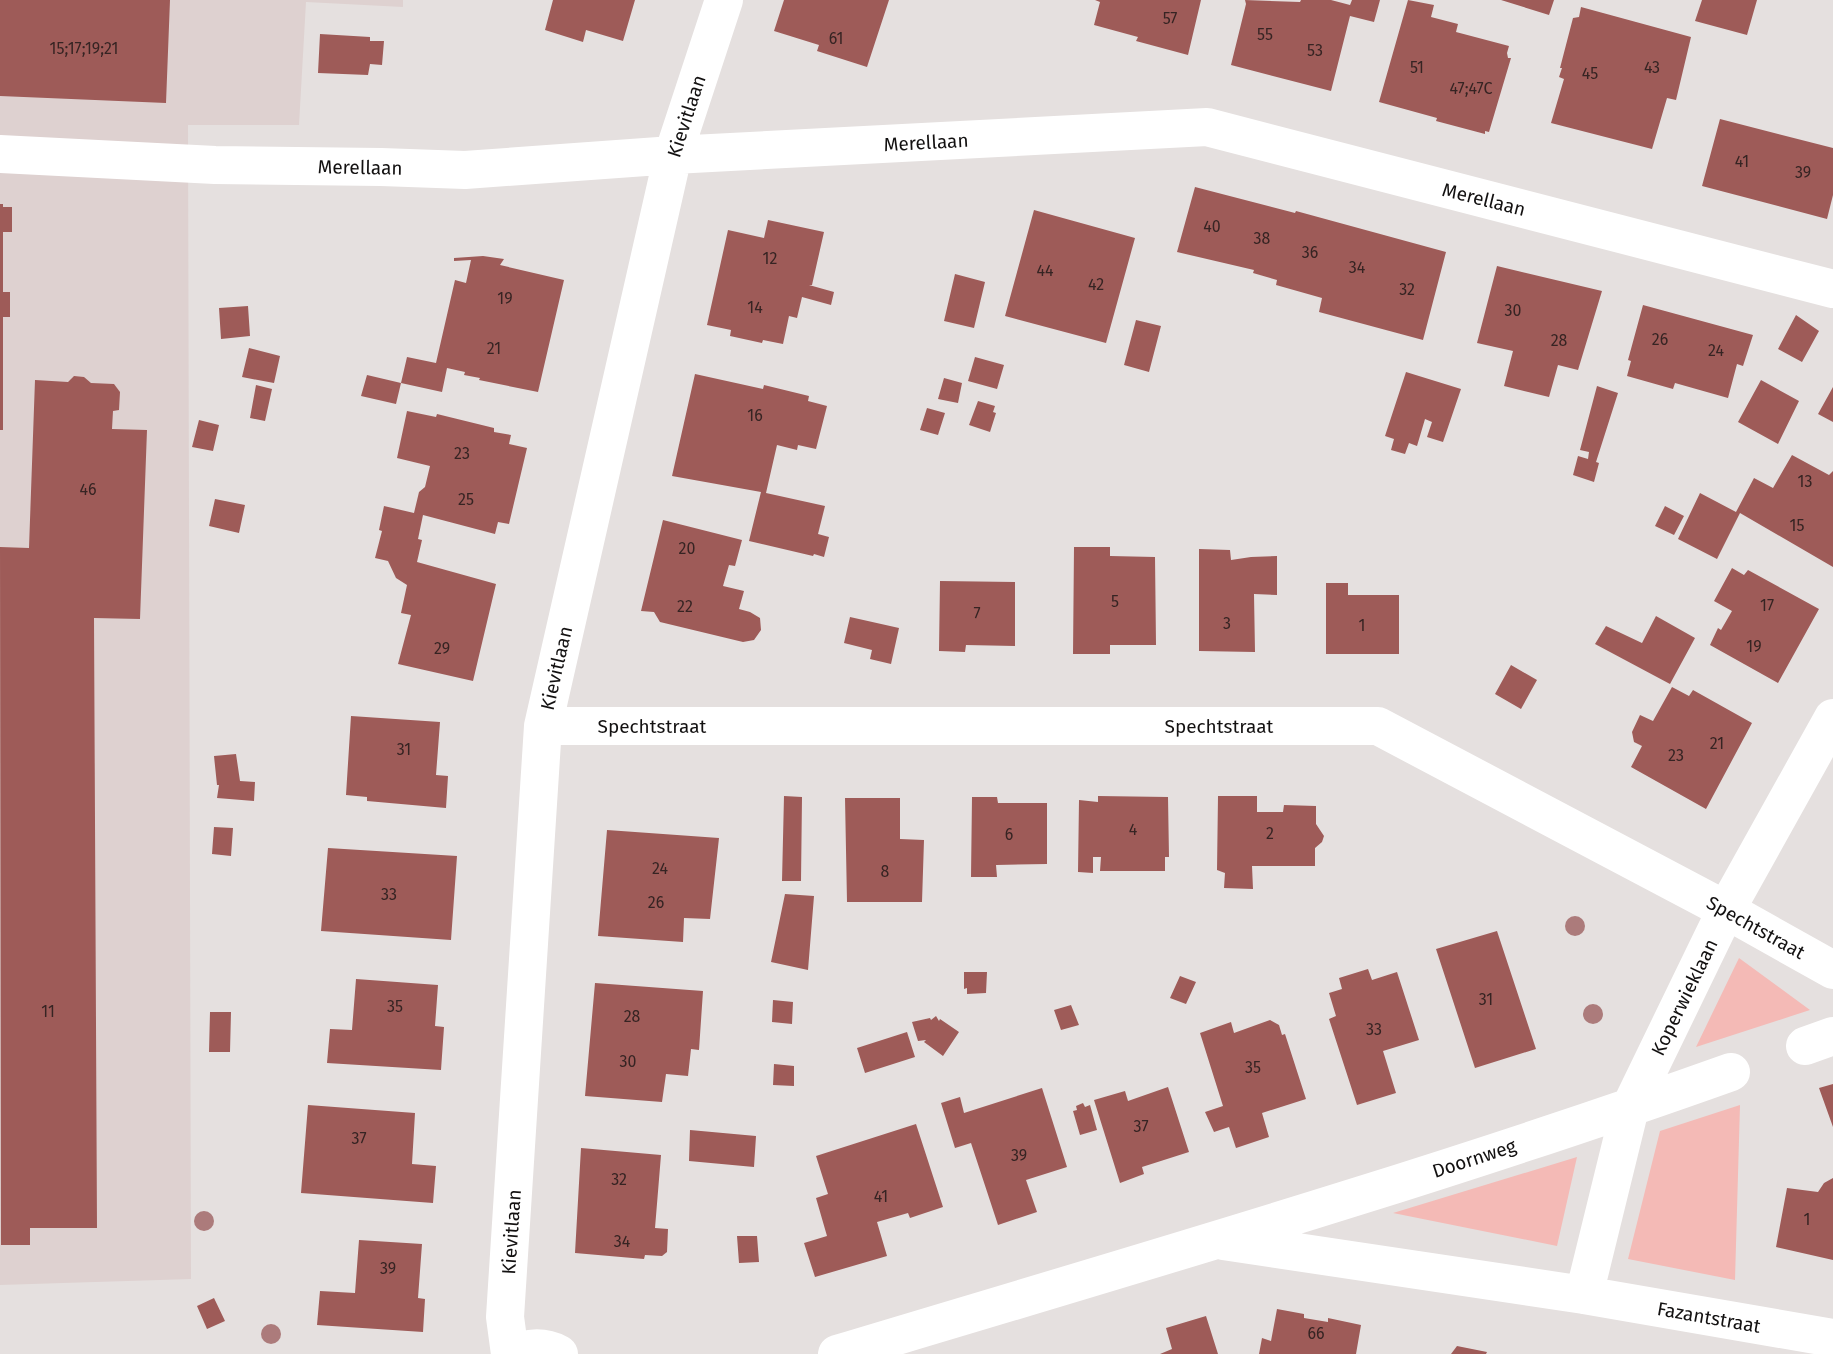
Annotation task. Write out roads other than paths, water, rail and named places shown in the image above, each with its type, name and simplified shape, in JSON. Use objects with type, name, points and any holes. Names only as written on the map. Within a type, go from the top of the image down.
[{"type":"street","name":"Kievitlaan","points":[[510,1354],[505,1317],[543,726],[673,155],[724,0]]},
{"type":"street","name":"Merellaan","points":[[0,154],[215,165],[465,170],[673,155],[1207,127],[1833,289]]},
{"type":"street","name":"Koperwieklaan","points":[[1584,1295],[1630,1108],[1726,910],[1833,718]]},
{"type":"street","name":"Spechtstraat","points":[[543,726],[1378,726],[1726,910],[1833,970]]},
{"type":"street","name":"Doornweg","points":[[837,1354],[1216,1240],[1630,1108],[1731,1072]]},
{"type":"street","name":"Doornweg","points":[[1216,1240],[1584,1295]]},
{"type":"street","name":"Fazantstraat","points":[[1584,1295],[1833,1338]]},
{"type":"street","points":[[510,1354],[528,1348],[550,1349],[559,1354]]}]
